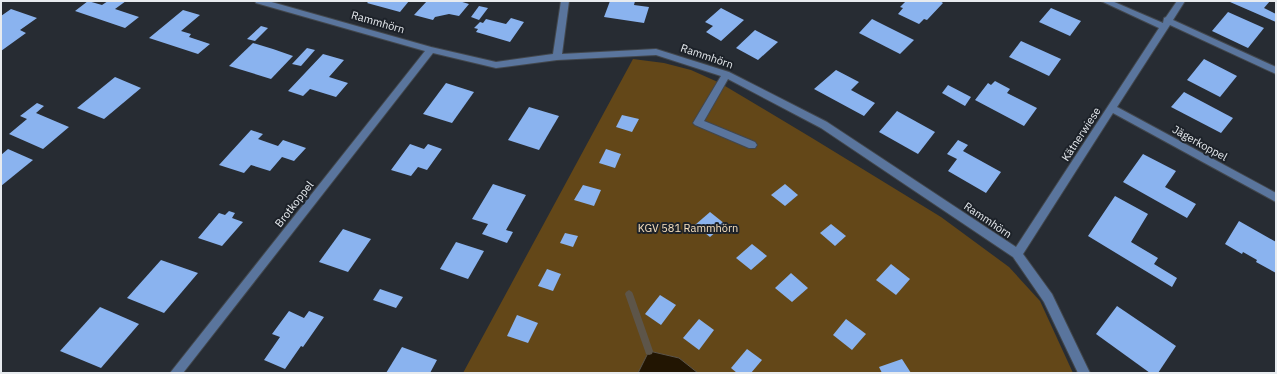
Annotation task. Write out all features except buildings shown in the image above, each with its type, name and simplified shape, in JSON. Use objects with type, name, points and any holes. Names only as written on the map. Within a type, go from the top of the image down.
[{"type":"street","name":"Rammhörn","points":[[259,1],[431,50],[496,65],[557,58],[656,52],[726,74],[824,125],[1017,254],[1048,298],[1084,373]]},
{"type":"street","points":[[557,58],[565,1]]},
{"type":"street","points":[[1105,1],[1166,23],[1276,71]]},
{"type":"street","name":"Kätnerwiese","points":[[1017,254],[1181,1]]},
{"type":"street","name":"Brotkoppel","points":[[176,373],[431,50]]},
{"type":"street","points":[[726,74],[698,123],[752,145]]},
{"type":"street","name":"Jägerkoppel","points":[[1112,108],[1276,198]]},
{"type":"green space","name":"KGV 581 Rammhörn","points":[[633,59],[664,63],[691,70],[720,83],[941,217],[1009,267],[1040,301],[1073,373],[698,373],[679,358],[649,351],[638,373],[463,373]]},
{"type":"shaded area","points":[[649,351],[679,358],[698,373],[638,373]]},
{"type":"waterway","points":[[629,294],[649,351]]}]
